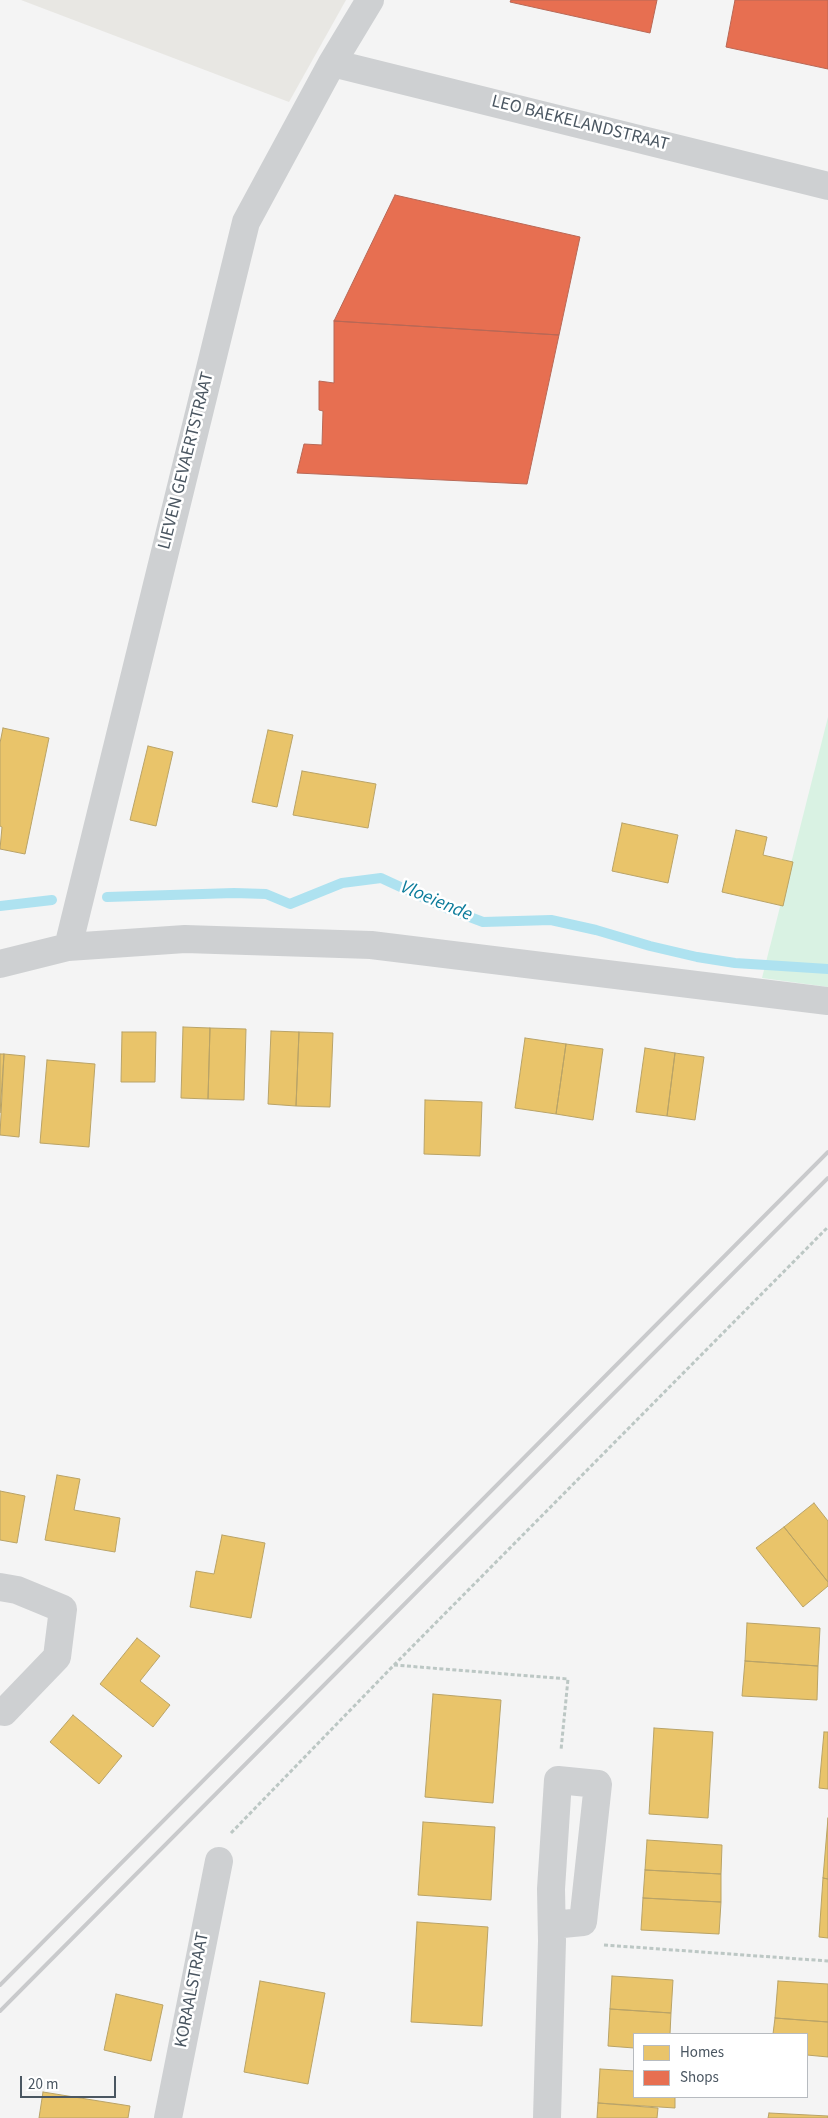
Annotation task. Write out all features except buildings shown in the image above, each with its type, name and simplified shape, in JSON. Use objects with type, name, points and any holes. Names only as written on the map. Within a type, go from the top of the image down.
[{"type":"street","name":"LIEVEN GEVAERTSTRAAT","points":[[68,947],[246,222],[332,62],[370,0]]},
{"type":"street","name":"LEO BAEKELANDSTRAAT","points":[[332,62],[828,186]]},
{"type":"street","points":[[0,964],[68,947],[185,938],[371,945],[828,1001]]},
{"type":"street","points":[[0,1587],[17,1590],[63,1609],[57,1657],[4,1712],[0,1711]]},
{"type":"street","points":[[547,2118],[552,1925],[551,1889],[558,1780],[598,1784],[583,1922],[552,1925]]},
{"type":"street","name":"KORAALSTRAAT","points":[[168,2118],[219,1861]]},
{"type":"path","points":[[219,1861],[232,1830],[828,1227]]},
{"type":"path","points":[[394,1665],[568,1679],[558,1780]]},
{"type":"path","points":[[601,1945],[828,1961]]},
{"type":"shaded area","points":[[21,0],[346,0],[289,102]]},
{"type":"green space","points":[[828,717],[828,987],[762,978]]},
{"type":"waterway","name":"Vloeiende","points":[[107,897],[234,893],[266,894],[290,904],[342,883],[381,878],[446,908],[483,922],[551,920],[697,957],[735,963],[828,969]]},
{"type":"waterway","name":"Vloeiende","points":[[0,906],[52,900]]},
{"type":"railway","points":[[0,1985],[828,1152]]},
{"type":"railway","points":[[0,2011],[828,1178]]}]
